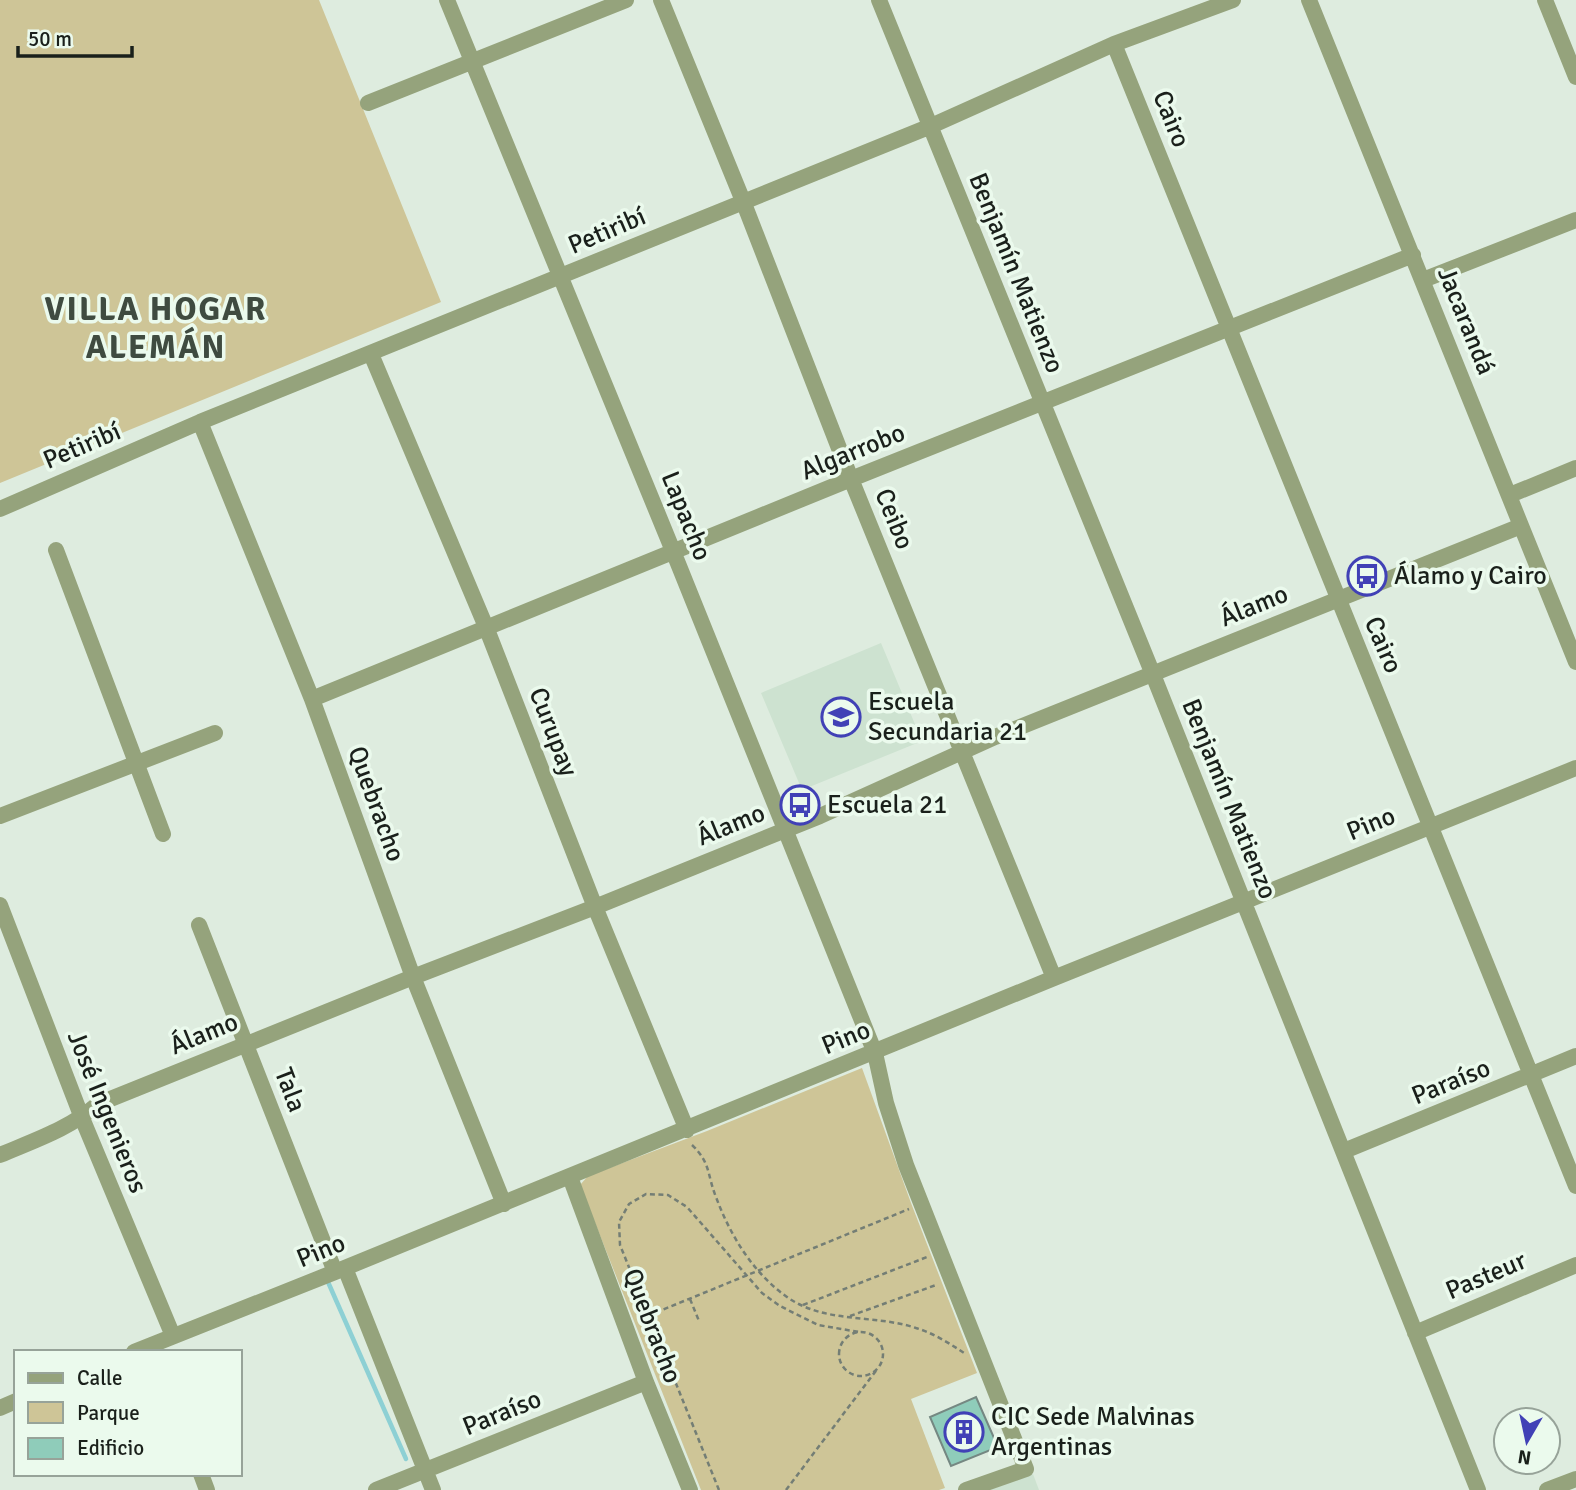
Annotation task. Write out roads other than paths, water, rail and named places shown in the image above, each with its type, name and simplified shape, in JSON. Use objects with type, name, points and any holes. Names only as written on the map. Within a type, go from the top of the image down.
[{"type":"street","name":"Lapacho","points":[[447,0],[562,277],[875,1053],[886,1103],[922,1204],[1026,1469],[966,1490]]},
{"type":"street","points":[[368,103],[626,0]]},
{"type":"street","name":"Ceibo","points":[[660,0],[1054,978]]},
{"type":"street","name":"Benjamín Matienzo","points":[[880,0],[1152,672],[1478,1490]]},
{"type":"street","name":"Petiribí","points":[[0,509],[200,422],[931,126],[1114,44],[1233,0]]},
{"type":"street","name":"Jacarandá","points":[[1309,0],[1576,662]]},
{"type":"street","points":[[1545,0],[1576,77]]},
{"type":"street","name":"Cairo","points":[[1114,44],[1576,1186]]},
{"type":"street","points":[[1423,280],[1576,220]]},
{"type":"street","name":"Algarrobo","points":[[312,699],[851,479],[1413,255]]},
{"type":"street","name":"Curupay","points":[[371,354],[485,627],[682,1132]]},
{"type":"street","name":"Quebracho","points":[[200,422],[312,699],[413,977],[504,1204]]},
{"type":"street","points":[[1510,495],[1576,468]]},
{"type":"street","name":"Álamo","points":[[0,1155],[82,1118],[98,1104],[413,977],[594,908],[785,830],[1152,672],[1521,526]]},
{"type":"street","points":[[56,550],[163,834]]},
{"type":"street","points":[[0,816],[215,733]]},
{"type":"street","name":"Pino","points":[[151,1348],[173,1336],[1576,768]]},
{"type":"street","name":"José Ingenieros","points":[[0,906],[82,1118],[173,1336]]},
{"type":"street","name":"Tala","points":[[199,925],[246,1044],[433,1490]]},
{"type":"street","name":"Paraíso","points":[[1343,1151],[1576,1056]]},
{"type":"street","name":"Quebracho","points":[[570,1177],[646,1382],[690,1490]]},
{"type":"street","name":"Pasteur","points":[[1415,1333],[1576,1265]]},
{"type":"street","name":"Paraíso","points":[[376,1490],[646,1382]]},
{"type":"street","points":[[1547,1490],[1576,1479]]},
{"type":"waterway","points":[[328,1282],[406,1459]]},
{"type":"place","name":"Álamo y Cairo","points":[[1367,576]]},
{"type":"place","name":"Escuela Secundaria 21","points":[[841,717]]},
{"type":"place","name":"Escuela 21","points":[[800,805]]},
{"type":"place","name":"CIC Sede Malvinas Argentinas","points":[[964,1432]]},
{"type":"district","name":"VILLA HOGAR ALEMÁN","points":[[156,328]]}]
